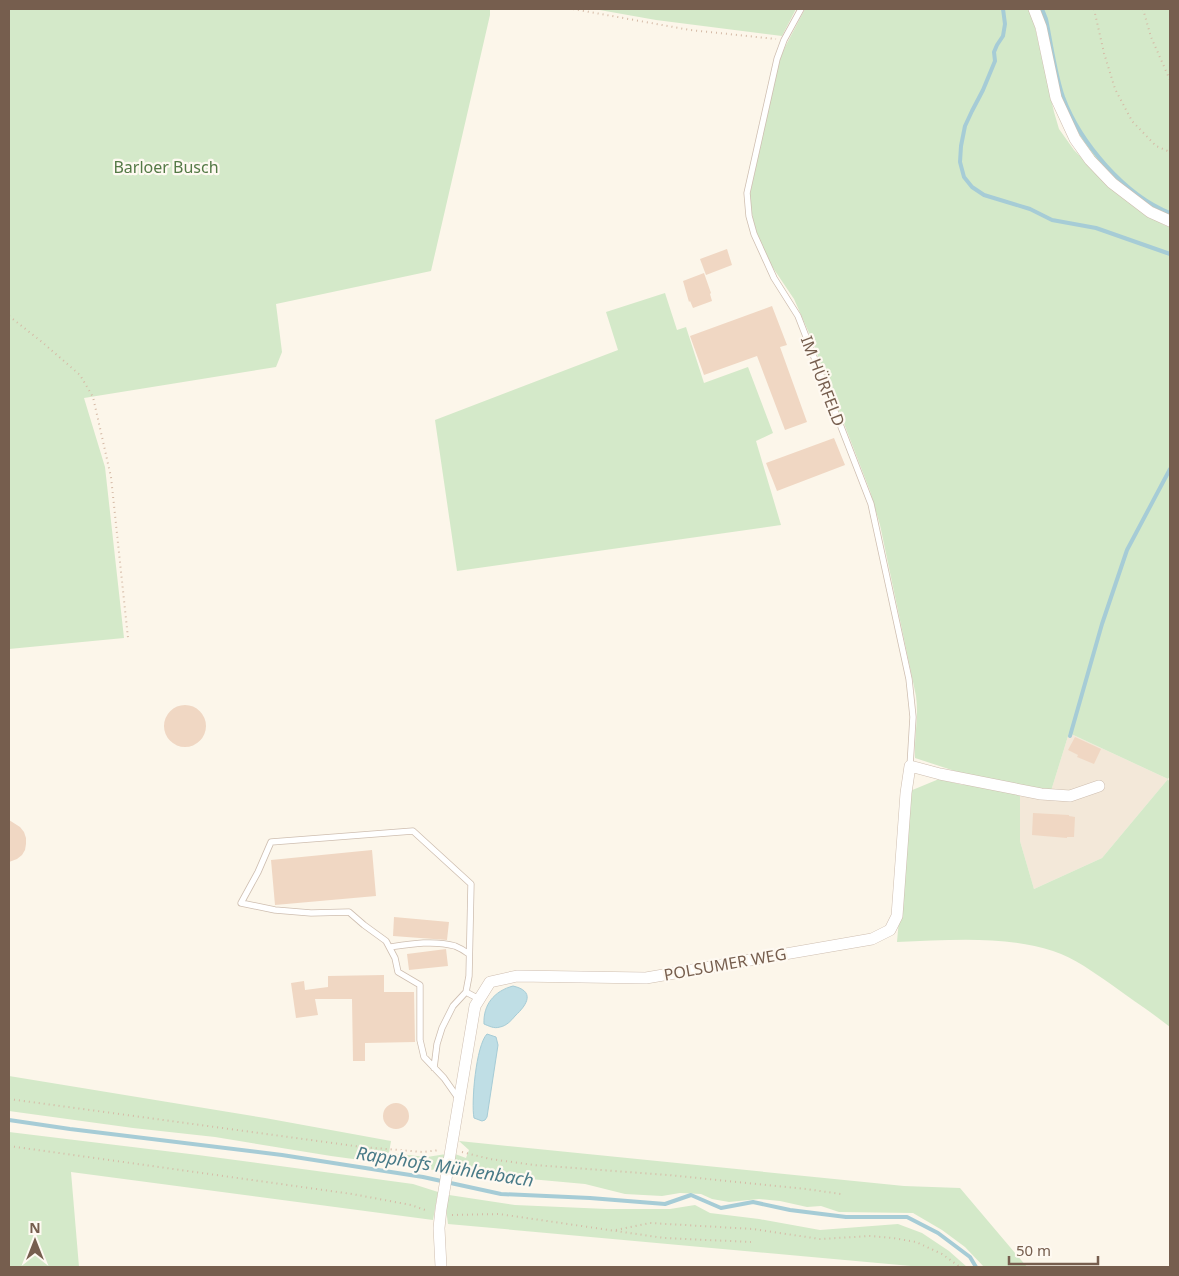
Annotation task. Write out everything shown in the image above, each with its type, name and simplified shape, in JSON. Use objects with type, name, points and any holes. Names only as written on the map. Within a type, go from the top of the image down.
[{"type":"street","points":[[1034,9],[1041,27],[1056,98],[1075,139],[1090,160],[1112,183],[1150,212],[1170,221]]},
{"type":"street","points":[[910,766],[940,774],[1041,794],[1070,796],[1099,786]]},
{"type":"street","name":"POLSUMER WEG","points":[[441,1267],[439,1228],[475,1006],[490,982],[517,976],[646,978],[872,939],[890,930],[897,916],[906,793],[910,766]]},
{"type":"lane","name":"IM HÜRFELD","points":[[801,9],[784,40],[777,59],[747,193],[749,216],[754,234],[774,278],[798,316],[871,504],[909,679],[913,717],[910,766]]},
{"type":"lane","points":[[434,1068],[437,1044],[442,1028],[453,1006],[466,992],[469,976],[471,884],[413,831],[271,842],[258,872],[241,903],[275,910],[348,912],[386,941],[395,958],[398,972],[420,984],[420,1040],[424,1057],[434,1068],[444,1078],[460,1100]]},
{"type":"lane","points":[[390,948],[412,944],[441,943],[456,946],[469,954]]},
{"type":"lane","points":[[466,992],[479,999]]},
{"type":"path","points":[[573,9],[690,30],[784,40]]},
{"type":"path","points":[[1094,9],[1115,89],[1132,121],[1156,146],[1170,152]]},
{"type":"path","points":[[1143,9],[1151,37],[1170,80]]},
{"type":"path","points":[[9,316],[80,375],[93,397],[111,477],[128,638]]},
{"type":"path","points":[[9,1099],[362,1147],[423,1152],[450,1152],[534,1165],[668,1175],[841,1194]]},
{"type":"path","points":[[9,1146],[352,1194],[411,1205],[441,1213],[499,1214],[664,1238],[751,1242]]},
{"type":"path","points":[[615,1230],[650,1223],[753,1229],[820,1239],[870,1236],[893,1238],[916,1242],[942,1254],[960,1267]]},
{"type":"shaded area","points":[[1069,733],[1168,779],[1102,858],[1034,889],[1020,841],[1020,786],[1051,791]]},
{"type":"green space","name":"Barloer Busch","points":[[9,9],[490,9],[490,15],[431,271],[276,304],[282,352],[276,367],[84,398],[105,467],[124,638],[9,649]]},
{"type":"green space","points":[[594,9],[796,9],[782,36],[656,20]]},
{"type":"green space","points":[[805,9],[1030,9],[1059,129],[1074,150],[1103,180],[1138,210],[1170,227],[1170,776],[1168,779],[1170,783],[1170,1027],[1091,970],[1069,957],[1053,951],[1034,946],[995,941],[897,942],[910,791],[939,779],[963,785],[964,774],[915,758],[916,696],[880,525],[870,491],[809,333],[794,299],[767,259],[755,229],[750,194],[778,63]],"holes":[[[1069,733],[1168,779],[1102,858],[1034,889],[1020,841],[1020,786],[1051,791]]]},
{"type":"green space","points":[[1038,9],[1170,9],[1170,216],[1134,195],[1117,181],[1087,148],[1075,130],[1065,111],[1058,91]]},
{"type":"green space","points":[[665,293],[677,330],[686,327],[704,383],[748,367],[773,433],[756,441],[781,525],[457,571],[435,420],[618,350],[606,312]]},
{"type":"green space","points":[[9,1076],[265,1118],[391,1141],[389,1153],[427,1157],[446,1154],[442,1171],[331,1156],[215,1137],[9,1111]]},
{"type":"green space","points":[[9,1132],[413,1184],[438,1192],[433,1220],[71,1172],[79,1267],[9,1267]]},
{"type":"green space","points":[[459,1141],[904,1186],[960,1188],[1027,1267],[984,1267],[965,1247],[942,1230],[913,1213],[839,1212],[821,1206],[807,1207],[759,1199],[729,1202],[712,1199],[701,1194],[680,1193],[662,1196],[625,1194],[585,1184],[453,1172],[455,1154],[466,1158],[469,1150]]},
{"type":"green space","points":[[449,1195],[515,1205],[607,1209],[670,1209],[695,1205],[710,1213],[759,1219],[820,1230],[898,1224],[922,1233],[949,1251],[967,1267],[912,1267],[448,1224],[446,1209]]},
{"type":"water","points":[[513,986],[520,988],[527,995],[526,1003],[523,1007],[504,1026],[496,1028],[484,1024],[485,1011],[491,1000],[500,991]]},
{"type":"water","points":[[487,1034],[496,1037],[498,1045],[487,1117],[482,1121],[474,1118],[474,1088],[477,1061],[483,1040]]},
{"type":"building","points":[[727,249],[732,265],[706,275],[700,259]]},
{"type":"building","points":[[704,273],[712,301],[693,308],[689,302],[683,281]]},
{"type":"building","points":[[772,306],[787,345],[780,347],[807,422],[785,430],[757,356],[704,375],[690,336]]},
{"type":"building","points":[[834,438],[845,465],[777,491],[766,463]]},
{"type":"building","points":[[185,705],[200,711],[206,726],[200,741],[185,747],[170,741],[164,726],[170,711]]},
{"type":"building","points":[[1075,737],[1101,749],[1094,764],[1077,757],[1078,755],[1068,750]]},
{"type":"building","points":[[1033,813],[1075,817],[1074,837],[1032,835]]},
{"type":"building","points":[[9,820],[24,832],[26,844],[22,855],[9,862]]},
{"type":"building","points":[[372,850],[376,896],[275,905],[271,860]]},
{"type":"building","points":[[394,917],[449,922],[447,940],[393,936]]},
{"type":"building","points":[[446,949],[448,966],[409,970],[407,954]]},
{"type":"building","points":[[384,975],[384,992],[414,992],[415,1042],[365,1043],[365,1061],[353,1061],[352,999],[315,999],[318,1015],[296,1018],[291,983],[304,981],[305,990],[328,987],[328,976]]},
{"type":"building","points":[[396,1103],[405,1107],[409,1116],[405,1125],[396,1129],[387,1125],[383,1116],[387,1107]]},
{"type":"waterway","points":[[1003,9],[1005,24],[1003,36],[994,52],[995,61],[965,126],[960,162],[964,177],[972,187],[984,195],[1030,209],[1052,220],[1096,228],[1170,254]]},
{"type":"waterway","points":[[1042,9],[1046,19],[1060,88],[1081,132],[1092,149],[1121,181],[1153,205],[1170,213]]},
{"type":"waterway","points":[[1070,736],[1102,624],[1127,550],[1170,469]]},
{"type":"waterway","name":"Rapphofs Mühlenbach","points":[[9,1120],[282,1155],[423,1177],[501,1194],[665,1204],[691,1195],[721,1208],[753,1202],[790,1210],[846,1217],[907,1217],[938,1233],[970,1257],[976,1267]]}]
